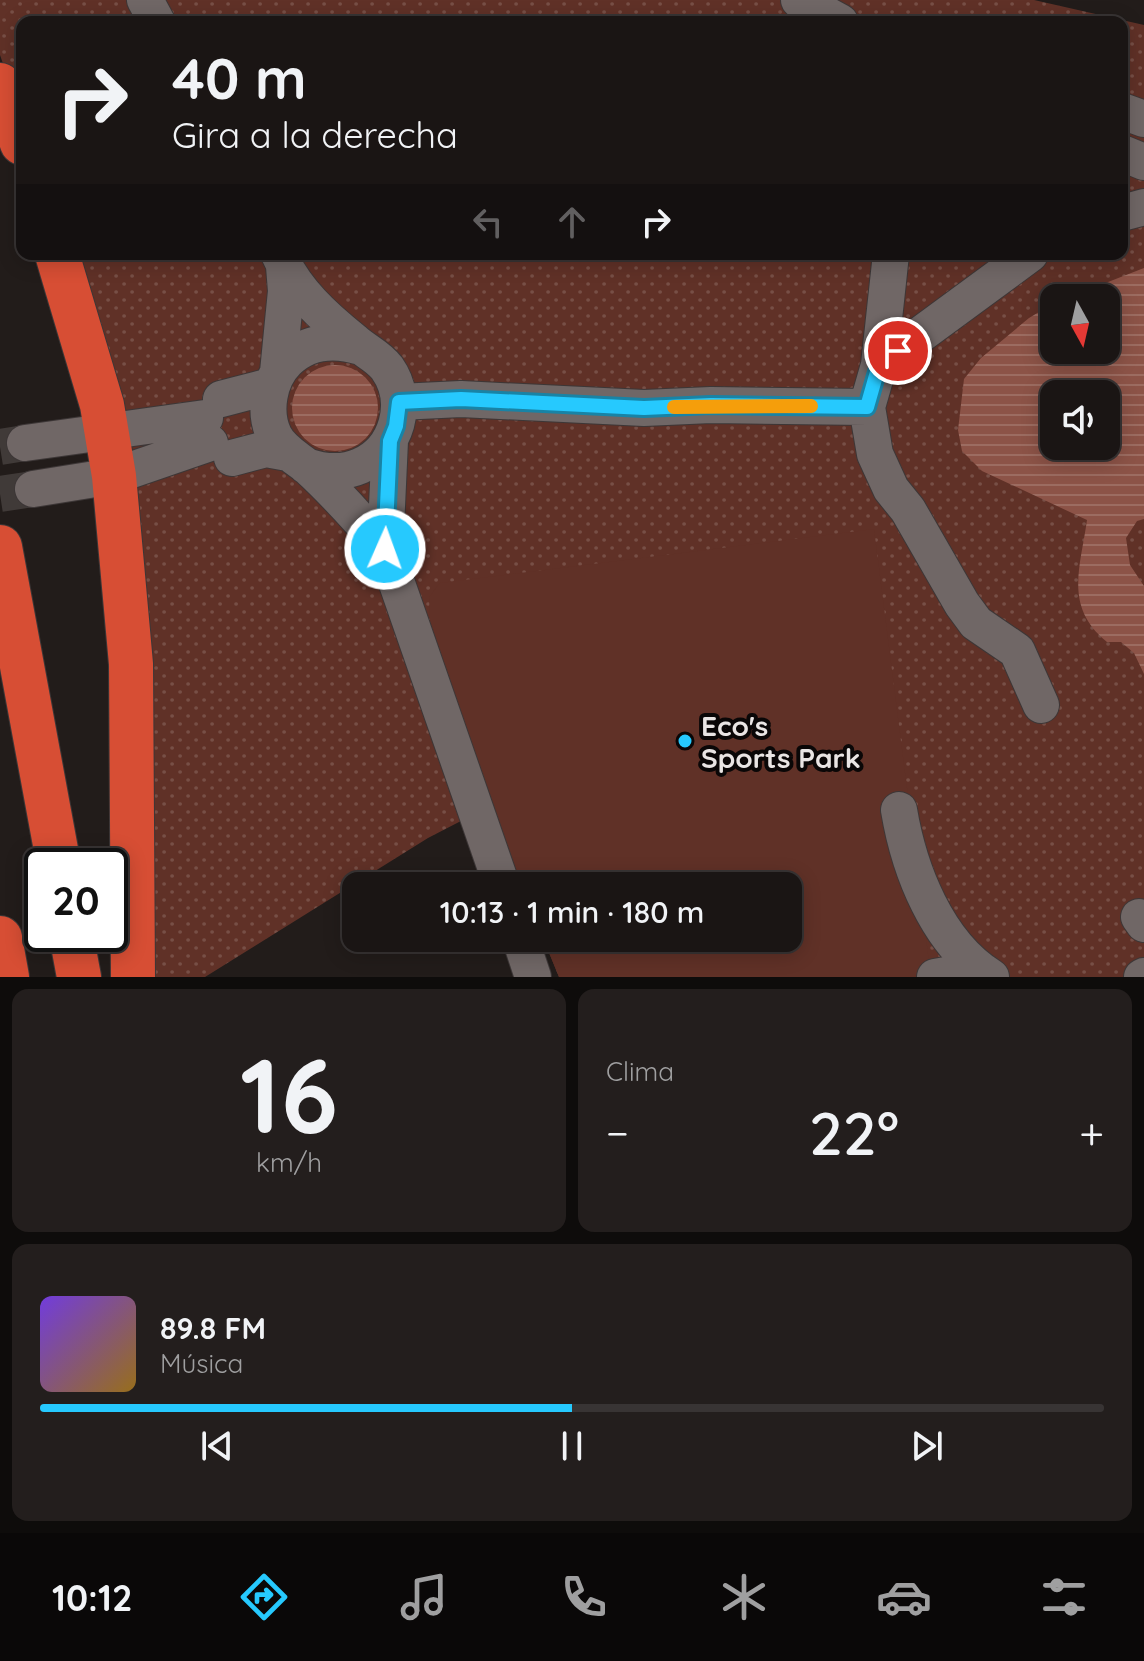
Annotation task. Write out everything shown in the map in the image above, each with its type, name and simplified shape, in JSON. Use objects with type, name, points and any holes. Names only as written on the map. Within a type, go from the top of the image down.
[{"type":"highway","points":[[0,85],[16,127]]},
{"type":"highway","points":[[59,260],[102,405],[107,433],[151,449],[131,664],[133,977]]},
{"type":"highway","points":[[0,547],[56,848]]},
{"type":"highway","points":[[0,938],[7,977]]},
{"type":"highway","points":[[74,952],[79,977]]},
{"type":"street","points":[[799,0],[829,16]]},
{"type":"street","points":[[281,260],[310,302],[386,367],[394,380],[399,402],[396,426],[390,441],[385,549]]},
{"type":"street","points":[[281,260],[286,291],[281,419],[321,471],[353,469],[367,463],[390,441]]},
{"type":"street","points":[[887,260],[879,365],[867,407],[875,454],[891,489],[908,510],[976,623],[1017,651],[1041,705]]},
{"type":"street","points":[[879,365],[1022,260]]},
{"type":"street","points":[[361,347],[330,341],[315,344],[288,360],[281,419],[385,549],[497,872]]},
{"type":"street","points":[[399,402],[461,399],[644,408],[711,405],[867,407]]},
{"type":"street","points":[[33,489],[151,449],[177,407],[217,430],[281,419]]},
{"type":"street","points":[[151,449],[163,465],[217,430],[281,419]]},
{"type":"street","points":[[25,443],[107,433]]},
{"type":"street","points":[[899,810],[902,829],[933,914],[985,973]]},
{"type":"street","points":[[525,952],[533,977]]},
{"type":"street","points":[[935,977],[985,973]]},
{"type":"shaded area","points":[[0,0],[1034,0],[1104,16],[16,16],[16,101],[0,55]]},
{"type":"shaded area","points":[[1128,21],[1144,25],[1144,977],[559,977],[549,952],[802,952],[802,872],[515,872],[488,807],[428,838],[373,872],[342,872],[342,892],[205,977],[149,977],[68,260],[1128,260]]},
{"type":"shaded area","points":[[1144,268],[1144,519],[1137,521],[1126,538],[1130,565],[1144,586],[1144,674],[1134,653],[1121,642],[1107,642],[1085,615],[1078,586],[1087,520],[982,471],[962,451],[958,430],[964,379],[981,358],[1040,311],[1040,364],[1120,364],[1120,284],[1103,284]]},
{"type":"shaded area","points":[[335,365],[352,368],[366,377],[375,391],[378,408],[375,425],[366,439],[352,448],[335,451],[318,448],[304,439],[295,425],[292,408],[295,391],[304,377],[318,368]]},
{"type":"shaded area","name":"Eco's Sports Park","points":[[874,529],[931,977],[559,977],[549,952],[802,952],[802,872],[515,872],[488,807],[430,620],[429,597],[440,583]]},
{"type":"tunnel","points":[[0,447],[25,443]]},
{"type":"tunnel","points":[[0,494],[33,489]]},
{"type":"slow traffic","points":[[674,407],[811,406]]},
{"type":"place","name":"Eco's Sports Park","points":[[685,741]]},
{"type":"route","points":[[385,549],[390,441],[396,426],[399,402],[461,399],[644,408],[711,405],[867,407],[879,365],[898,351]]}]
